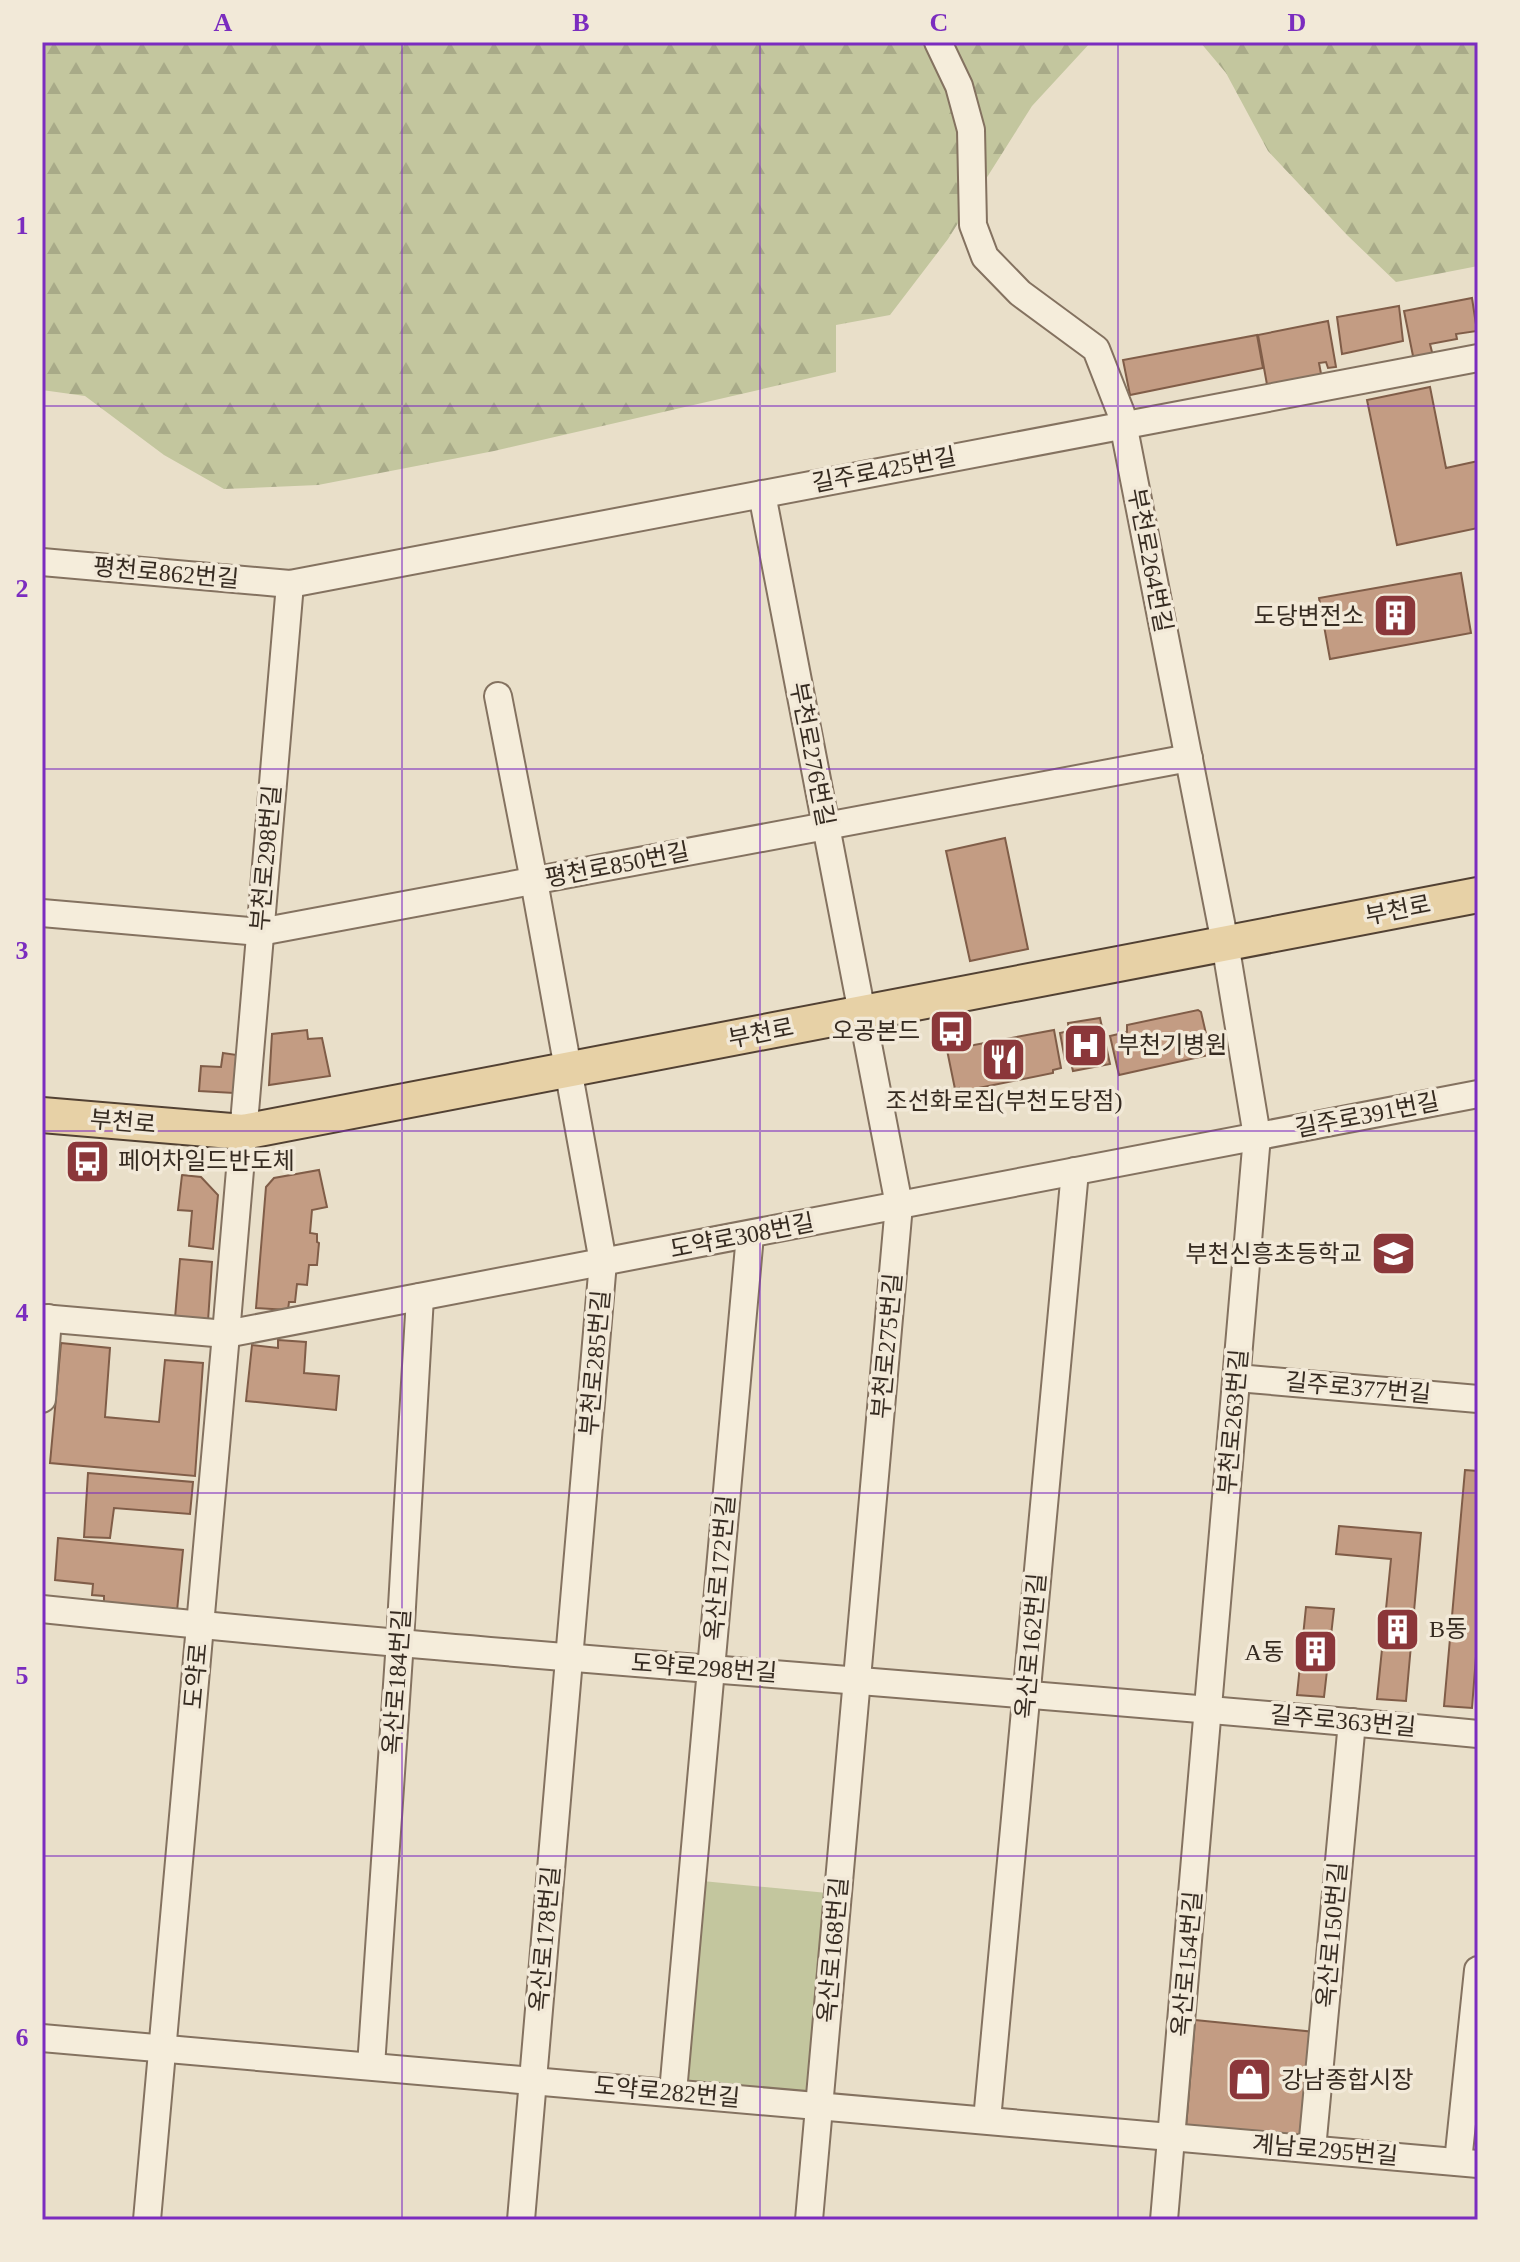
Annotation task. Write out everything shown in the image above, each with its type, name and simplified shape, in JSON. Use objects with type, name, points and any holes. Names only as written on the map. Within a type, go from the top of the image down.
[{"type":"main road","name":"부천로","points":[[42,1115],[243,1132],[1478,895]]},
{"type":"street","name":"부천로264번길","points":[[938,42],[959,86],[971,130],[973,225],[985,257],[1020,293],[1096,349],[1123,424],[1225,943],[1257,1136]]},
{"type":"street","name":"길주로425번길","points":[[290,584],[1478,358]]},
{"type":"street","name":"부천로276번길","points":[[762,494],[862,1014]]},
{"type":"street","name":"평천로862번길","points":[[42,562],[290,584]]},
{"type":"street","name":"부천로298번길","points":[[243,1132],[290,584]]},
{"type":"street","name":"부천로285번길","points":[[498,696],[603,1262],[569,1658]]},
{"type":"street","name":"평천로850번길","points":[[42,913],[260,932],[1189,758]]},
{"type":"street","name":"부천로275번길","points":[[857,1680],[899,1205],[862,1014]]},
{"type":"street","name":"길주로391번길","points":[[1257,1136],[1478,1094]]},
{"type":"street","name":"도약로","points":[[147,2220],[243,1132]]},
{"type":"street","name":"도약로308번길","points":[[45,1318],[226,1334],[1257,1136]]},
{"type":"street","name":"부천로263번길","points":[[1209,1708],[1257,1136]]},
{"type":"street","name":"옥산로162번길","points":[[987,2120],[1075,1171]]},
{"type":"street","name":"옥산로172번길","points":[[673,2092],[750,1235]]},
{"type":"street","name":"옥산로184번길","points":[[371,2066],[420,1297]]},
{"type":"street","points":[[42,1399],[45,1318]]},
{"type":"street","name":"길주로377번길","points":[[1237,1378],[1478,1399]]},
{"type":"street","name":"도약로298번길","points":[[42,1609],[569,1658],[1209,1708]]},
{"type":"street","name":"옥산로178번길","points":[[521,2220],[569,1658]]},
{"type":"street","name":"옥산로168번길","points":[[809,2220],[857,1680]]},
{"type":"street","name":"길주로363번길","points":[[1209,1708],[1478,1734]]},
{"type":"street","name":"옥산로154번길","points":[[1164,2220],[1209,1708]]},
{"type":"street","name":"옥산로150번길","points":[[1312,2149],[1352,1722]]},
{"type":"street","points":[[1468,2163],[1478,1970]]},
{"type":"street","name":"도약로282번길","points":[[42,2038],[1172,2137]]},
{"type":"street","name":"계남로295번길","points":[[1172,2137],[1468,2163]]},
{"type":"green space","points":[[42,42],[1091,42],[1032,106],[948,239],[890,315],[836,325],[836,372],[494,451],[318,485],[224,489],[164,455],[85,396],[42,390]]},
{"type":"green space","points":[[1200,42],[1478,42],[1478,266],[1396,282],[1268,151],[1226,73]]},
{"type":"green space","points":[[692,1880],[838,1894],[819,2105],[673,2092]]},
{"type":"building","points":[[1472,298],[1477,331],[1456,334],[1457,339],[1430,344],[1433,356],[1414,361],[1404,311]]},
{"type":"building","points":[[1399,306],[1403,341],[1342,354],[1337,317]]},
{"type":"building","points":[[1328,321],[1336,367],[1328,368],[1326,362],[1319,363],[1322,379],[1268,390],[1258,335]]},
{"type":"building","points":[[1257,335],[1263,368],[1130,395],[1123,360]]},
{"type":"building","points":[[1430,387],[1446,468],[1478,461],[1478,528],[1397,545],[1367,400]]},
{"type":"building","name":"도당변전소","points":[[1461,573],[1471,633],[1330,659],[1319,598]]},
{"type":"building","points":[[1005,838],[1028,949],[970,961],[946,851]]},
{"type":"building","points":[[1198,1010],[1201,1012],[1209,1055],[1119,1075],[1110,1036],[1127,1032],[1127,1025]]},
{"type":"building","points":[[1100,1018],[1110,1064],[1073,1071],[1070,1059],[1065,1060],[1060,1033],[1069,1031],[1068,1023]]},
{"type":"building","points":[[307,1030],[308,1039],[322,1038],[330,1076],[269,1085],[272,1034]]},
{"type":"building","points":[[1054,1030],[1061,1068],[1053,1070],[1053,1073],[959,1092],[959,1088],[955,1089],[947,1050]]},
{"type":"building","points":[[223,1053],[237,1055],[234,1093],[199,1091],[201,1066],[221,1067]]},
{"type":"building","points":[[319,1170],[327,1207],[312,1210],[310,1233],[317,1234],[319,1243],[317,1265],[309,1265],[307,1285],[297,1284],[295,1302],[289,1302],[288,1310],[256,1308],[266,1187],[274,1178]]},
{"type":"building","points":[[182,1175],[201,1177],[218,1195],[213,1249],[189,1246],[192,1211],[178,1210]]},
{"type":"building","points":[[180,1259],[212,1262],[208,1321],[175,1318]]},
{"type":"building","points":[[278,1340],[306,1342],[304,1373],[339,1376],[336,1410],[246,1401],[252,1345],[278,1348]]},
{"type":"building","points":[[61,1343],[110,1348],[105,1417],[159,1422],[165,1360],[203,1363],[195,1476],[50,1463]]},
{"type":"building","points":[[1465,1470],[1478,1471],[1478,1631],[1472,1708],[1444,1706]]},
{"type":"building","points":[[88,1473],[193,1482],[190,1514],[114,1508],[110,1538],[84,1537]]},
{"type":"building","name":"B동","points":[[1339,1526],[1421,1533],[1406,1701],[1377,1699],[1391,1559],[1336,1554]]},
{"type":"building","points":[[58,1538],[183,1550],[177,1611],[104,1604],[104,1596],[92,1595],[93,1584],[55,1580]]},
{"type":"building","name":"A동","points":[[1306,1607],[1334,1609],[1324,1697],[1297,1695]]},
{"type":"building","name":"강남종합시장","points":[[1195,2020],[1315,2032],[1305,2137],[1186,2127]]},
{"type":"place","name":"도당변전소","points":[[1395,616]]},
{"type":"place","name":"오공본드","points":[[951,1031]]},
{"type":"place","name":"부천기병원","points":[[1086,1045]]},
{"type":"place","name":"조선화로집(부천도당점)","points":[[1004,1059]]},
{"type":"place","name":"페어차일드반도체","points":[[87,1161]]},
{"type":"place","name":"부천신흥초등학교","points":[[1393,1254]]},
{"type":"place","name":"B동","points":[[1398,1629]]},
{"type":"place","name":"A동","points":[[1315,1652]]},
{"type":"place","name":"강남종합시장","points":[[1250,2080]]}]
